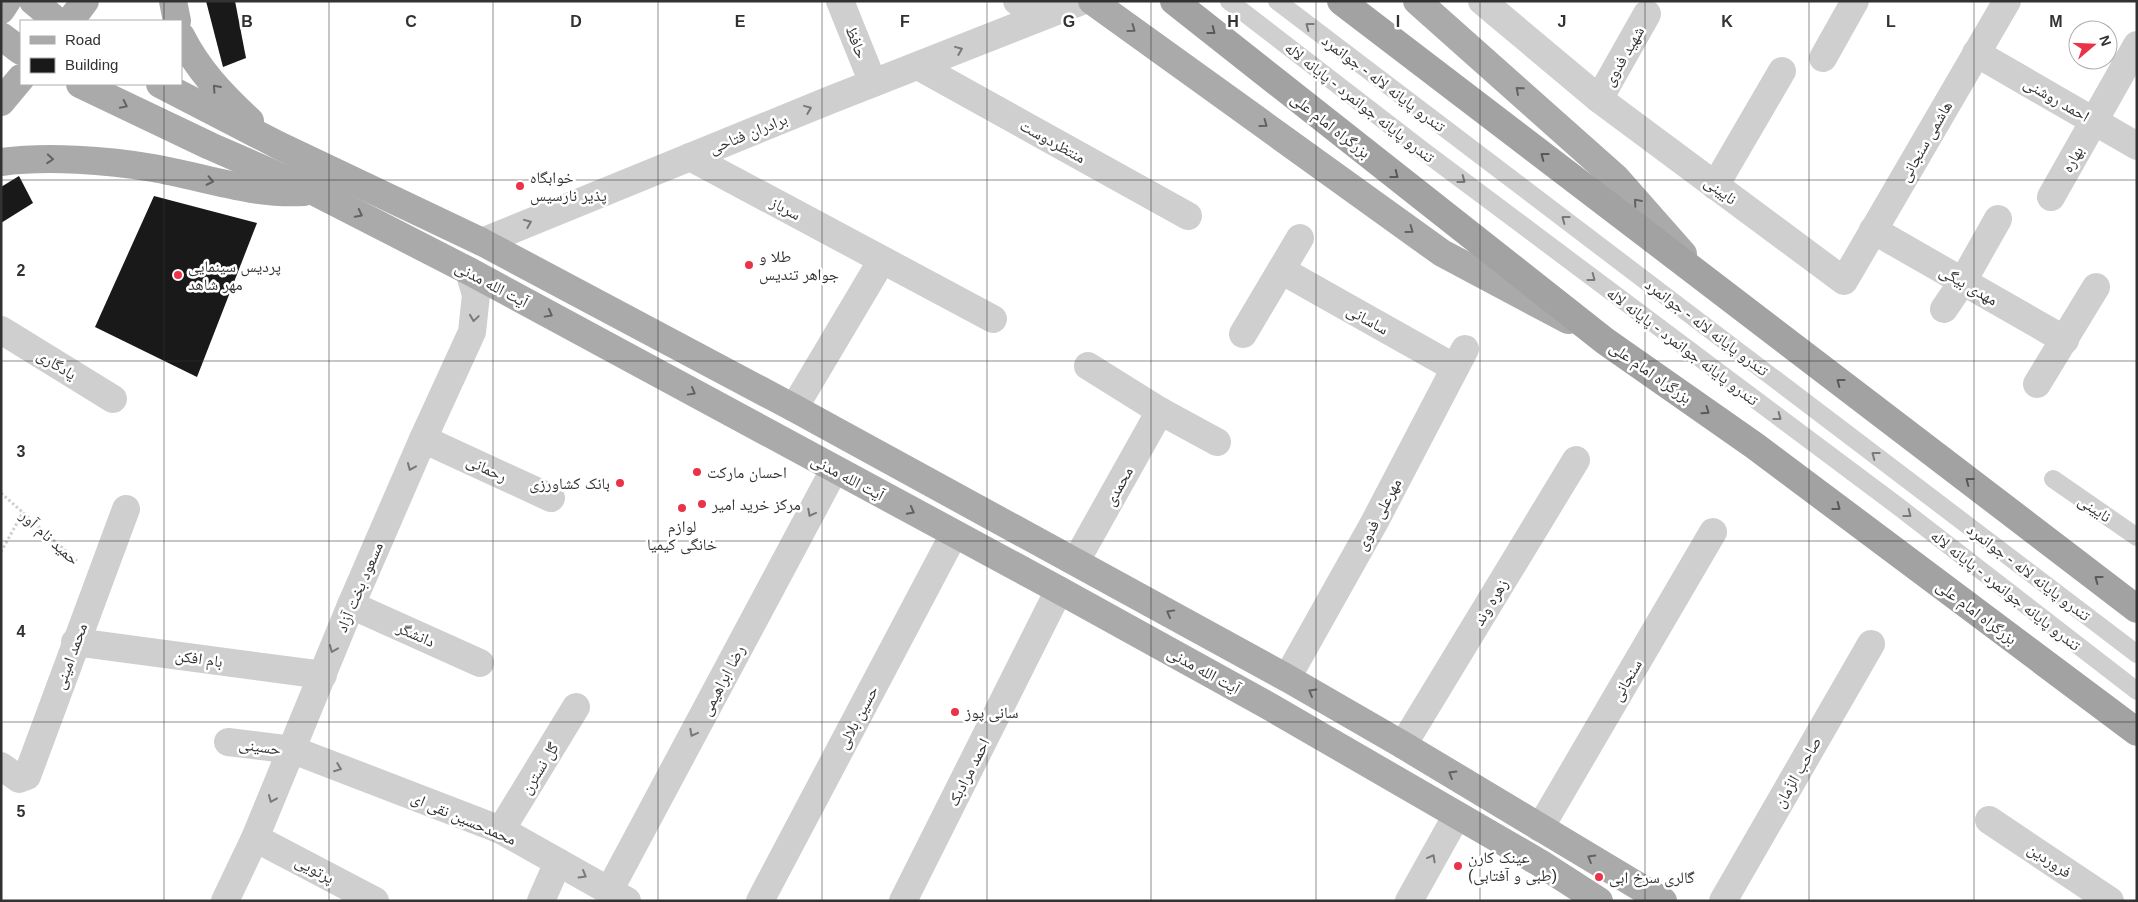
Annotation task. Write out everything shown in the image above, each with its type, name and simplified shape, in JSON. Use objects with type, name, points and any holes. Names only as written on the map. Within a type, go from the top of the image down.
[{"type":"highway","name":"بزرگراه امام علی","points":[[1174,1],[1606,340],[1755,446],[2137,732]]},
{"type":"highway","points":[[1340,1],[2137,609]]},
{"type":"main road","points":[[1,10],[7,1]]},
{"type":"main road","points":[[33,1],[56,20]]},
{"type":"main road","points":[[71,20],[85,1]]},
{"type":"main road","points":[[173,1],[177,20]]},
{"type":"main road","points":[[1092,1],[1442,254],[1606,340]]},
{"type":"main road","points":[[1417,1],[1616,178],[1704,278]]},
{"type":"main road","points":[[1,36],[20,51]]},
{"type":"main road","points":[[182,38],[210,82],[278,145]]},
{"type":"main road","points":[[1,102],[20,79]]},
{"type":"main road","name":"آیت الله مدنی","points":[[82,85],[210,146],[315,192],[469,271],[1059,590],[1267,705],[1457,815],[1599,901]]},
{"type":"main road","name":"آیت الله مدنی","points":[[162,85],[278,145],[482,242],[1076,561],[1404,745],[1663,901]]},
{"type":"main road","points":[[1,162],[32,158],[91,162],[152,168],[280,194],[315,192]]},
{"type":"main road","points":[[469,271],[482,242]]},
{"type":"street","name":"حافظ","points":[[840,1],[873,83]]},
{"type":"street","name":"نایینی","points":[[1482,1],[1599,99],[1844,281]]},
{"type":"street","points":[[1823,58],[1855,1]]},
{"type":"street","name":"هاشمی سنجانی","points":[[1844,281],[2007,1]]},
{"type":"street","name":"برادران فتاحی","points":[[482,242],[918,66],[1042,12]]},
{"type":"street","name":"شهید فدوی","points":[[1599,99],[1647,14]]},
{"type":"street","name":"بهاره","points":[[2051,197],[2137,45]]},
{"type":"street","name":"احمد روشنی","points":[[1976,53],[2137,146]]},
{"type":"street","name":"منتظردوست","points":[[918,66],[1188,216]]},
{"type":"street","points":[[1715,186],[1782,71]]},
{"type":"street","name":"سرباز","points":[[690,157],[993,319]]},
{"type":"street","points":[[1944,308],[1998,219]]},
{"type":"street","name":"مهدی بیگی","points":[[1872,230],[2065,340]]},
{"type":"street","points":[[1243,334],[1300,238]]},
{"type":"street","points":[[794,408],[882,260]]},
{"type":"street","name":"ساسانی","points":[[1281,270],[1460,358]]},
{"type":"street","name":"مسعود بخت آزاد","points":[[225,901],[255,838],[293,750],[351,605],[472,332],[476,295],[469,271]]},
{"type":"street","points":[[2037,384],[2096,287]]},
{"type":"street","name":"یادگاری","points":[[1,330],[113,399]]},
{"type":"street","name":"مهرعلی فدوی","points":[[1287,678],[1374,523],[1460,358]]},
{"type":"street","points":[[1088,366],[1160,411],[1217,442]]},
{"type":"street","name":"محمدی","points":[[1076,561],[1160,411]]},
{"type":"street","name":"رحمانی","points":[[423,439],[551,498]]},
{"type":"street","name":"زهره وند","points":[[1404,745],[1576,460]]},
{"type":"street","name":"رضا ابراهیمی","points":[[618,896],[834,470]]},
{"type":"street","name":"محمد امینی","points":[[1,766],[20,779],[27,776],[126,509]]},
{"type":"street","name":"سنجانی","points":[[1540,828],[1712,532]]},
{"type":"street","name":"حسین بلالی","points":[[760,901],[954,534]]},
{"type":"street","name":"احمد مرادبک","points":[[903,901],[1059,590]]},
{"type":"street","name":"دانشگر","points":[[351,605],[480,663]]},
{"type":"street","name":"بام افکن","points":[[76,642],[323,675]]},
{"type":"street","name":"صاحب الزّمان","points":[[1724,901],[1871,644]]},
{"type":"street","name":"گل نسترن","points":[[501,830],[576,707]]},
{"type":"street","name":"حسینی","points":[[228,742],[293,750]]},
{"type":"street","name":"محمدحسین نقی ای","points":[[293,750],[501,830],[618,896]]},
{"type":"street","points":[[1409,901],[1457,815]]},
{"type":"street","name":"فروردین","points":[[1989,820],[2110,901]]},
{"type":"street","name":"پرتویی","points":[[255,838],[374,901]]},
{"type":"street","points":[[541,901],[558,862]]},
{"type":"lane","name":"تندرو پایانه جوانمرد - پایانه لاله","points":[[1229,1],[1426,153],[1906,513],[2137,691]]},
{"type":"lane","name":"تندرو پایانه لاله - جوانمرد","points":[[1277,1],[2137,654]]},
{"type":"lane","name":"نایینی","points":[[2053,479],[2137,536]]},
{"type":"path","name":"حمید نام آور","points":[[1,493],[98,581]]},
{"type":"path","points":[[1,552],[23,512]]},
{"type":"building","points":[[206,1],[235,1],[246,58],[223,67]]},
{"type":"building","points":[[19,176],[33,203],[1,223],[1,187]]},
{"type":"building","name":"پردیس سینمایی مهر شاهد","points":[[154,196],[257,223],[197,377],[95,327]]},
{"type":"place","name":"خوابگاه پذیر نارسیس","points":[[520,186]]},
{"type":"place","name":"طلا و جواهر تندیس","points":[[749,265]]},
{"type":"place","name":"پردیس سینمایی مهر شاهد","points":[[178,275]]},
{"type":"place","name":"احسان مارکت","points":[[697,472]]},
{"type":"place","name":"بانک کشاورزی","points":[[620,483]]},
{"type":"place","name":"مرکز خرید امیر","points":[[702,504]]},
{"type":"place","name":"لوازم خانگى کیمیا","points":[[682,508]]},
{"type":"place","name":"سانی پوز","points":[[955,712]]},
{"type":"place","name":"عینک کارن (طبی و آفتابی)","points":[[1458,866]]},
{"type":"place","name":"گالری سرخ ابی","points":[[1599,877]]}]
